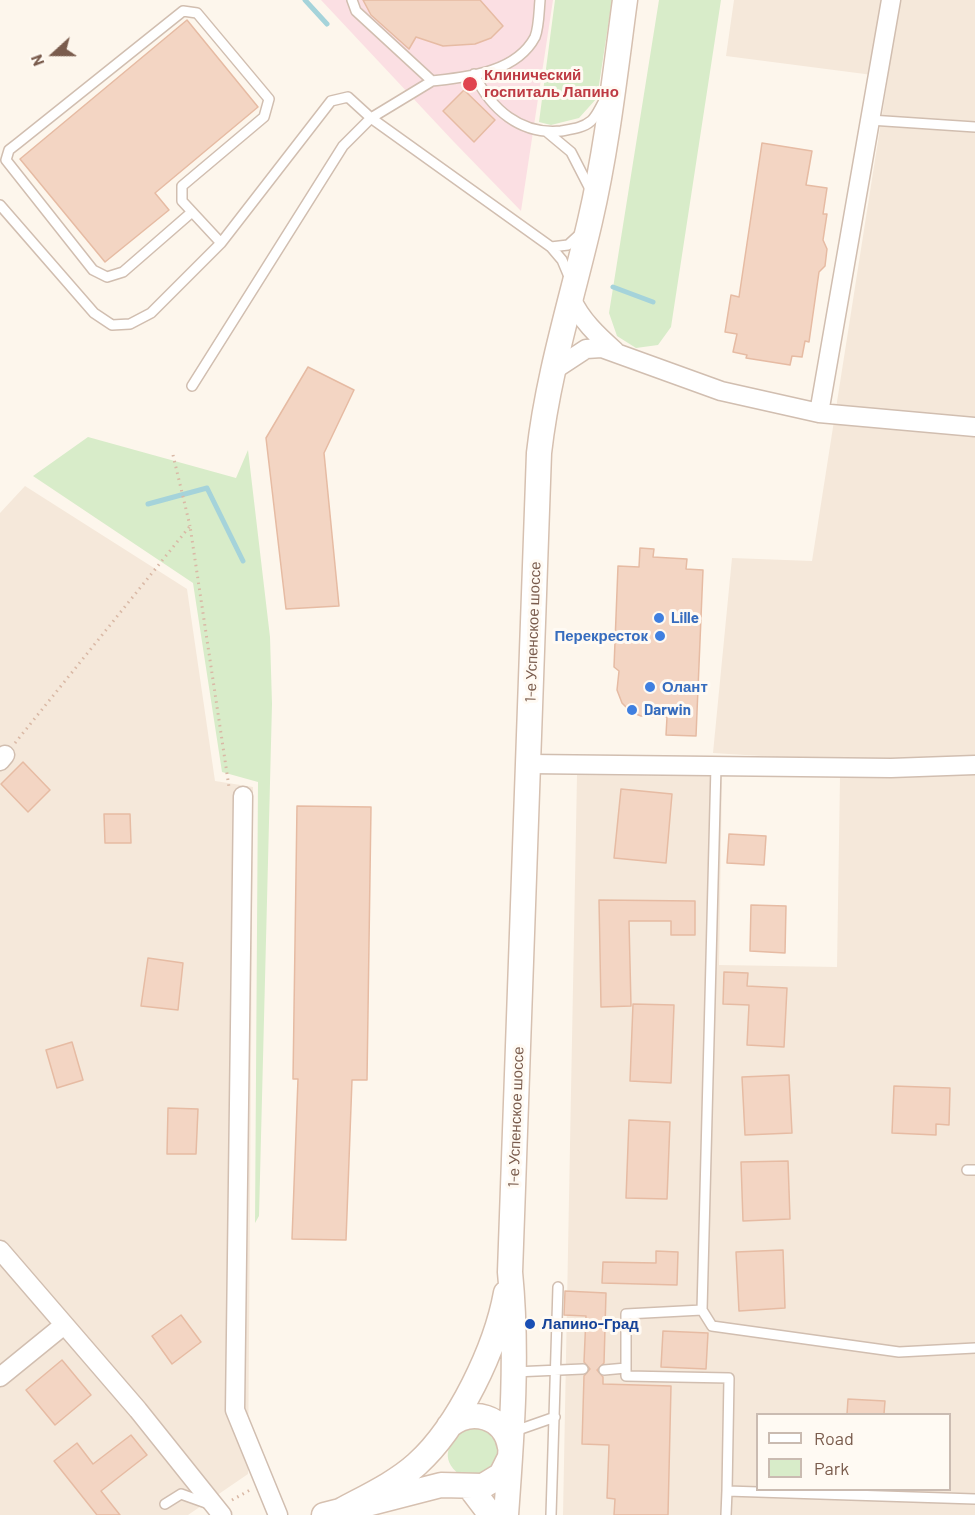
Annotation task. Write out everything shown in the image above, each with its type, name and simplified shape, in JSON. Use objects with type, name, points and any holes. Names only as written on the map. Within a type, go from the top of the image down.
[{"type":"main road","name":"1-е Успенское шоссе","points":[[506,1515],[514,1372],[514,1326],[510,1272],[539,464],[551,372],[572,294],[608,132],[625,0]]},
{"type":"main road","name":"1-е Успенское шоссе","points":[[491,1515],[466,1485],[451,1477],[442,1466],[439,1452],[447,1429],[490,1345],[499,1320],[510,1272]]},
{"type":"main road","points":[[447,1429],[467,1416],[487,1418],[504,1430],[511,1446]]},
{"type":"main road","name":"1-е Успенское шоссе","points":[[333,1513],[409,1470],[430,1451],[447,1429]]},
{"type":"main road","name":"1-е Успенское шоссе","points":[[333,1513],[426,1488],[483,1486],[496,1480],[505,1470],[511,1446]]},
{"type":"street","points":[[819,413],[891,0]]},
{"type":"street","points":[[572,294],[578,313],[616,352]]},
{"type":"street","points":[[551,372],[586,349],[602,348],[721,392],[819,413],[975,427]]},
{"type":"street","points":[[529,764],[891,768],[975,765]]},
{"type":"street","points":[[243,796],[235,1410],[278,1515]]},
{"type":"street","points":[[0,1250],[220,1511]]},
{"type":"street","points":[[0,1377],[64,1325]]},
{"type":"lane","points":[[352,0],[356,11],[432,81]]},
{"type":"lane","points":[[192,386],[343,146],[371,118],[432,81],[492,71],[517,59],[535,36],[540,0]]},
{"type":"lane","points":[[192,212],[123,273],[107,277],[93,270],[6,160],[9,150],[183,11],[197,13],[269,99],[264,117],[182,186],[182,201],[221,243]]},
{"type":"lane","points":[[474,74],[485,95],[501,113],[526,127],[547,132],[578,129],[592,120],[614,83]]},
{"type":"lane","points":[[0,205],[87,305],[112,325],[129,324],[151,313],[221,243],[331,101],[348,97],[371,118],[551,247],[562,260],[572,294]]},
{"type":"lane","points":[[870,120],[975,127]]},
{"type":"lane","points":[[547,132],[571,152],[586,176],[592,209],[579,237],[568,245],[551,247]]},
{"type":"lane","points":[[716,766],[702,1310],[712,1326],[899,1353],[975,1348]]},
{"type":"lane","points":[[551,1515],[558,1287]]},
{"type":"lane","points":[[702,1310],[626,1314],[626,1376],[729,1378],[726,1515]]},
{"type":"lane","points":[[604,1370],[626,1368]]},
{"type":"lane","points":[[514,1372],[584,1370]]},
{"type":"lane","points":[[511,1446],[555,1418]]},
{"type":"lane","points":[[727,1491],[975,1499]]},
{"type":"lane","points":[[165,1504],[181,1494],[220,1511]]},
{"type":"path","points":[[173,455],[186,500],[230,794],[243,796]]},
{"type":"path","points":[[3,758],[190,526]]},
{"type":"path","points":[[220,1511],[264,1481]]},
{"type":"shaded area","name":"Клинический госпиталь Лапино","points":[[321,0],[553,0],[521,211],[454,142]]},
{"type":"shaded area","points":[[734,0],[975,0],[975,755],[918,760],[826,760],[713,753],[732,558],[812,561],[888,77],[726,56]]},
{"type":"shaded area","points":[[25,486],[187,589],[215,781],[253,787],[248,1474],[188,1515],[0,1515],[0,513]]},
{"type":"shaded area","points":[[975,774],[975,1515],[563,1515],[577,775],[722,776],[719,965],[837,967],[840,777]]},
{"type":"green space","points":[[555,0],[612,0],[597,98],[579,118],[551,125],[539,122]]},
{"type":"green space","points":[[659,0],[721,0],[671,327],[658,345],[636,348],[617,336],[609,313]]},
{"type":"green space","points":[[88,437],[236,478],[248,450],[270,637],[272,704],[259,1216],[255,1223],[258,782],[222,772],[193,583],[33,476]]},
{"type":"green space","points":[[463,1425],[494,1430],[501,1461],[491,1474],[460,1475],[449,1463],[448,1450]]},
{"type":"building","points":[[363,0],[480,0],[503,26],[491,38],[475,44],[443,46],[416,37],[409,49],[371,15]]},
{"type":"building","points":[[187,20],[258,107],[155,193],[169,210],[105,262],[20,159]]},
{"type":"building","points":[[464,90],[495,120],[474,142],[443,111]]},
{"type":"building","points":[[762,143],[812,151],[806,185],[827,188],[823,214],[827,214],[823,240],[827,249],[825,266],[819,272],[809,342],[805,341],[802,357],[792,356],[790,365],[746,358],[747,355],[733,352],[737,334],[725,332],[731,295],[739,297]]},
{"type":"building","points":[[308,367],[354,390],[324,453],[339,606],[286,609],[266,438]]},
{"type":"building","name":"Lille","points":[[640,548],[654,549],[653,557],[687,559],[686,569],[703,570],[696,736],[666,735],[667,717],[641,716],[631,712],[622,703],[617,690],[619,671],[614,667],[618,566],[639,567]]},
{"type":"building","points":[[23,762],[50,790],[28,812],[1,784]]},
{"type":"building","points":[[621,789],[672,794],[666,863],[614,858]]},
{"type":"building","points":[[297,806],[371,807],[367,1080],[352,1080],[346,1240],[292,1239],[298,1079],[293,1079]]},
{"type":"building","points":[[104,814],[130,814],[131,843],[105,843]]},
{"type":"building","points":[[729,834],[766,836],[764,865],[727,863]]},
{"type":"building","points":[[599,900],[695,901],[695,935],[671,935],[671,921],[629,921],[631,1006],[601,1007]]},
{"type":"building","points":[[751,905],[786,906],[785,953],[750,951]]},
{"type":"building","points":[[148,958],[183,963],[178,1010],[141,1006]]},
{"type":"building","points":[[724,972],[748,973],[747,986],[787,988],[784,1047],[747,1045],[749,1005],[723,1004]]},
{"type":"building","points":[[633,1004],[674,1005],[671,1083],[630,1081]]},
{"type":"building","points":[[72,1042],[83,1080],[57,1088],[46,1050]]},
{"type":"building","points":[[789,1075],[792,1133],[745,1135],[742,1077]]},
{"type":"building","points":[[894,1086],[950,1088],[949,1125],[936,1124],[936,1135],[892,1133]]},
{"type":"building","points":[[168,1108],[198,1109],[196,1154],[167,1154]]},
{"type":"building","points":[[629,1120],[670,1122],[667,1199],[626,1198]]},
{"type":"building","points":[[788,1161],[790,1219],[743,1221],[741,1162]]},
{"type":"building","points":[[783,1250],[785,1308],[739,1311],[736,1252]]},
{"type":"building","points":[[656,1251],[678,1252],[677,1285],[602,1283],[603,1262],[656,1263]]},
{"type":"building","points":[[565,1291],[606,1293],[604,1363],[597,1370],[603,1377],[603,1384],[671,1386],[668,1515],[614,1515],[615,1499],[607,1498],[609,1445],[582,1444],[584,1376],[590,1369],[584,1362],[586,1316],[564,1315]]},
{"type":"building","points":[[181,1315],[201,1342],[172,1364],[152,1336]]},
{"type":"building","points":[[663,1331],[708,1333],[706,1369],[661,1367]]},
{"type":"building","points":[[62,1360],[91,1395],[55,1425],[26,1390]]},
{"type":"building","points":[[848,1399],[885,1401],[884,1413],[847,1413]]},
{"type":"building","points":[[131,1435],[147,1455],[101,1491],[120,1515],[97,1515],[54,1461],[77,1443],[93,1464]]},
{"type":"waterway","points":[[305,0],[327,24]]},
{"type":"waterway","points":[[613,287],[653,302]]},
{"type":"waterway","points":[[148,504],[207,488],[243,561]]},
{"type":"place","name":"Клинический госпиталь Лапино","points":[[470,84]]},
{"type":"place","name":"Lille","points":[[659,618]]},
{"type":"place","name":"Перекресток","points":[[660,636]]},
{"type":"place","name":"Олант","points":[[650,687]]},
{"type":"place","name":"Darwin","points":[[632,710]]},
{"type":"place","name":"Лапино-Град","points":[[530,1324]]}]
